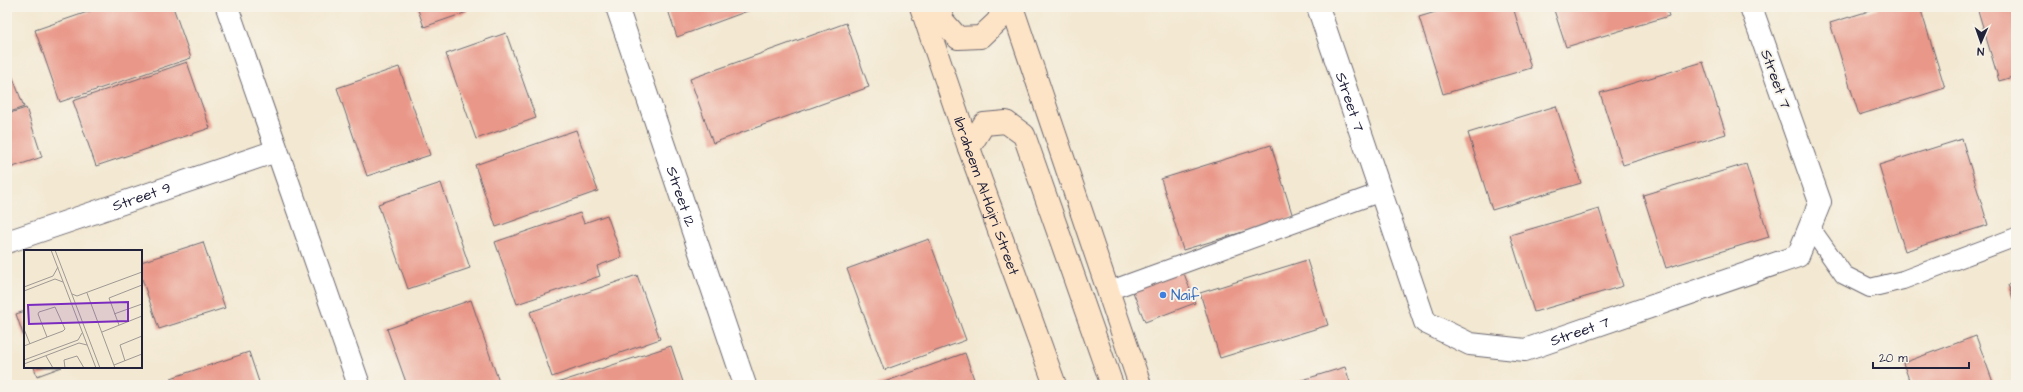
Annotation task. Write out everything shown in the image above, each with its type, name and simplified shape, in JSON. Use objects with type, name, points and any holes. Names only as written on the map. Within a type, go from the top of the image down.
[{"type":"main road","name":"Ibraheem Al-Hajri Street","points":[[921,7],[969,148],[1055,385]]},
{"type":"main road","points":[[939,7],[943,21],[958,38],[981,37],[998,21],[1003,7]]},
{"type":"main road","points":[[1012,7],[1140,385]]},
{"type":"main road","points":[[969,148],[984,124],[1006,122],[1024,135],[1112,385]]},
{"type":"street","points":[[227,7],[276,151],[359,385]]},
{"type":"street","name":"Street 12","points":[[617,7],[745,385]]},
{"type":"street","name":"Street 7","points":[[1318,7],[1425,322],[1470,344],[1525,350],[1798,256],[1820,202],[1750,7]]},
{"type":"street","name":"Street 9","points":[[7,242],[276,151]]},
{"type":"lane","points":[[1108,291],[1381,192]]},
{"type":"lane","points":[[1810,227],[1844,275],[1870,288],[1902,280],[2016,237]]},
{"type":"building","points":[[102,7],[173,7],[191,58],[60,102],[35,30]]},
{"type":"building","points":[[417,7],[466,7],[467,12],[424,27]]},
{"type":"building","points":[[667,7],[752,7],[753,9],[677,37]]},
{"type":"building","points":[[1452,7],[1513,7],[1531,68],[1443,94],[1419,17]]},
{"type":"building","points":[[1553,7],[1666,7],[1669,16],[1566,47]]},
{"type":"building","points":[[1882,7],[1920,7],[1945,88],[1859,115],[1830,23]]},
{"type":"building","points":[[1977,7],[2016,7],[2016,76],[1999,81]]},
{"type":"building","points":[[846,23],[869,87],[713,143],[690,79]]},
{"type":"building","points":[[506,33],[536,118],[476,139],[446,54]]},
{"type":"building","points":[[7,62],[24,107],[7,113]]},
{"type":"building","points":[[187,62],[210,128],[96,166],[73,101]]},
{"type":"building","points":[[1703,62],[1726,134],[1623,165],[1600,93]]},
{"type":"building","points":[[399,67],[430,155],[367,176],[337,88]]},
{"type":"building","points":[[1556,106],[1581,183],[1492,210],[1468,133]]},
{"type":"building","points":[[26,108],[42,157],[7,169],[7,114]]},
{"type":"building","points":[[576,130],[598,191],[496,227],[475,165]]},
{"type":"building","points":[[1962,139],[1988,225],[1905,251],[1879,165]]},
{"type":"building","points":[[1271,145],[1293,217],[1183,250],[1161,179]]},
{"type":"building","points":[[1746,164],[1769,237],[1666,268],[1643,195]]},
{"type":"building","points":[[441,183],[470,268],[408,289],[378,204]]},
{"type":"building","points":[[1599,209],[1623,286],[1534,312],[1510,235]]},
{"type":"building","points":[[580,213],[584,223],[607,215],[622,257],[597,266],[600,276],[517,304],[495,242]]},
{"type":"building","points":[[929,239],[966,340],[884,370],[847,269]]},
{"type":"building","points":[[203,242],[225,308],[159,329],[142,279],[142,262]]},
{"type":"building","points":[[1307,260],[1328,325],[1220,358],[1200,293]]},
{"type":"building","name":"Naif","points":[[1182,268],[1195,303],[1145,322],[1131,287]]},
{"type":"building","points":[[637,275],[660,339],[552,377],[530,312]]},
{"type":"building","points":[[2016,282],[2016,306],[2008,285]]},
{"type":"building","points":[[471,300],[500,385],[407,385],[387,329]]},
{"type":"building","points":[[24,311],[24,337],[16,314]]},
{"type":"building","points":[[1976,336],[1994,385],[1911,385],[1903,363]]},
{"type":"building","points":[[671,346],[684,385],[554,384]]},
{"type":"building","points":[[249,352],[260,385],[174,385],[171,378]]},
{"type":"building","points":[[965,353],[976,385],[876,385]]},
{"type":"building","points":[[1345,367],[1351,385],[1286,385]]},
{"type":"building","points":[[34,368],[59,368],[37,376]]},
{"type":"place","name":"Naif","points":[[1163,295]]}]
